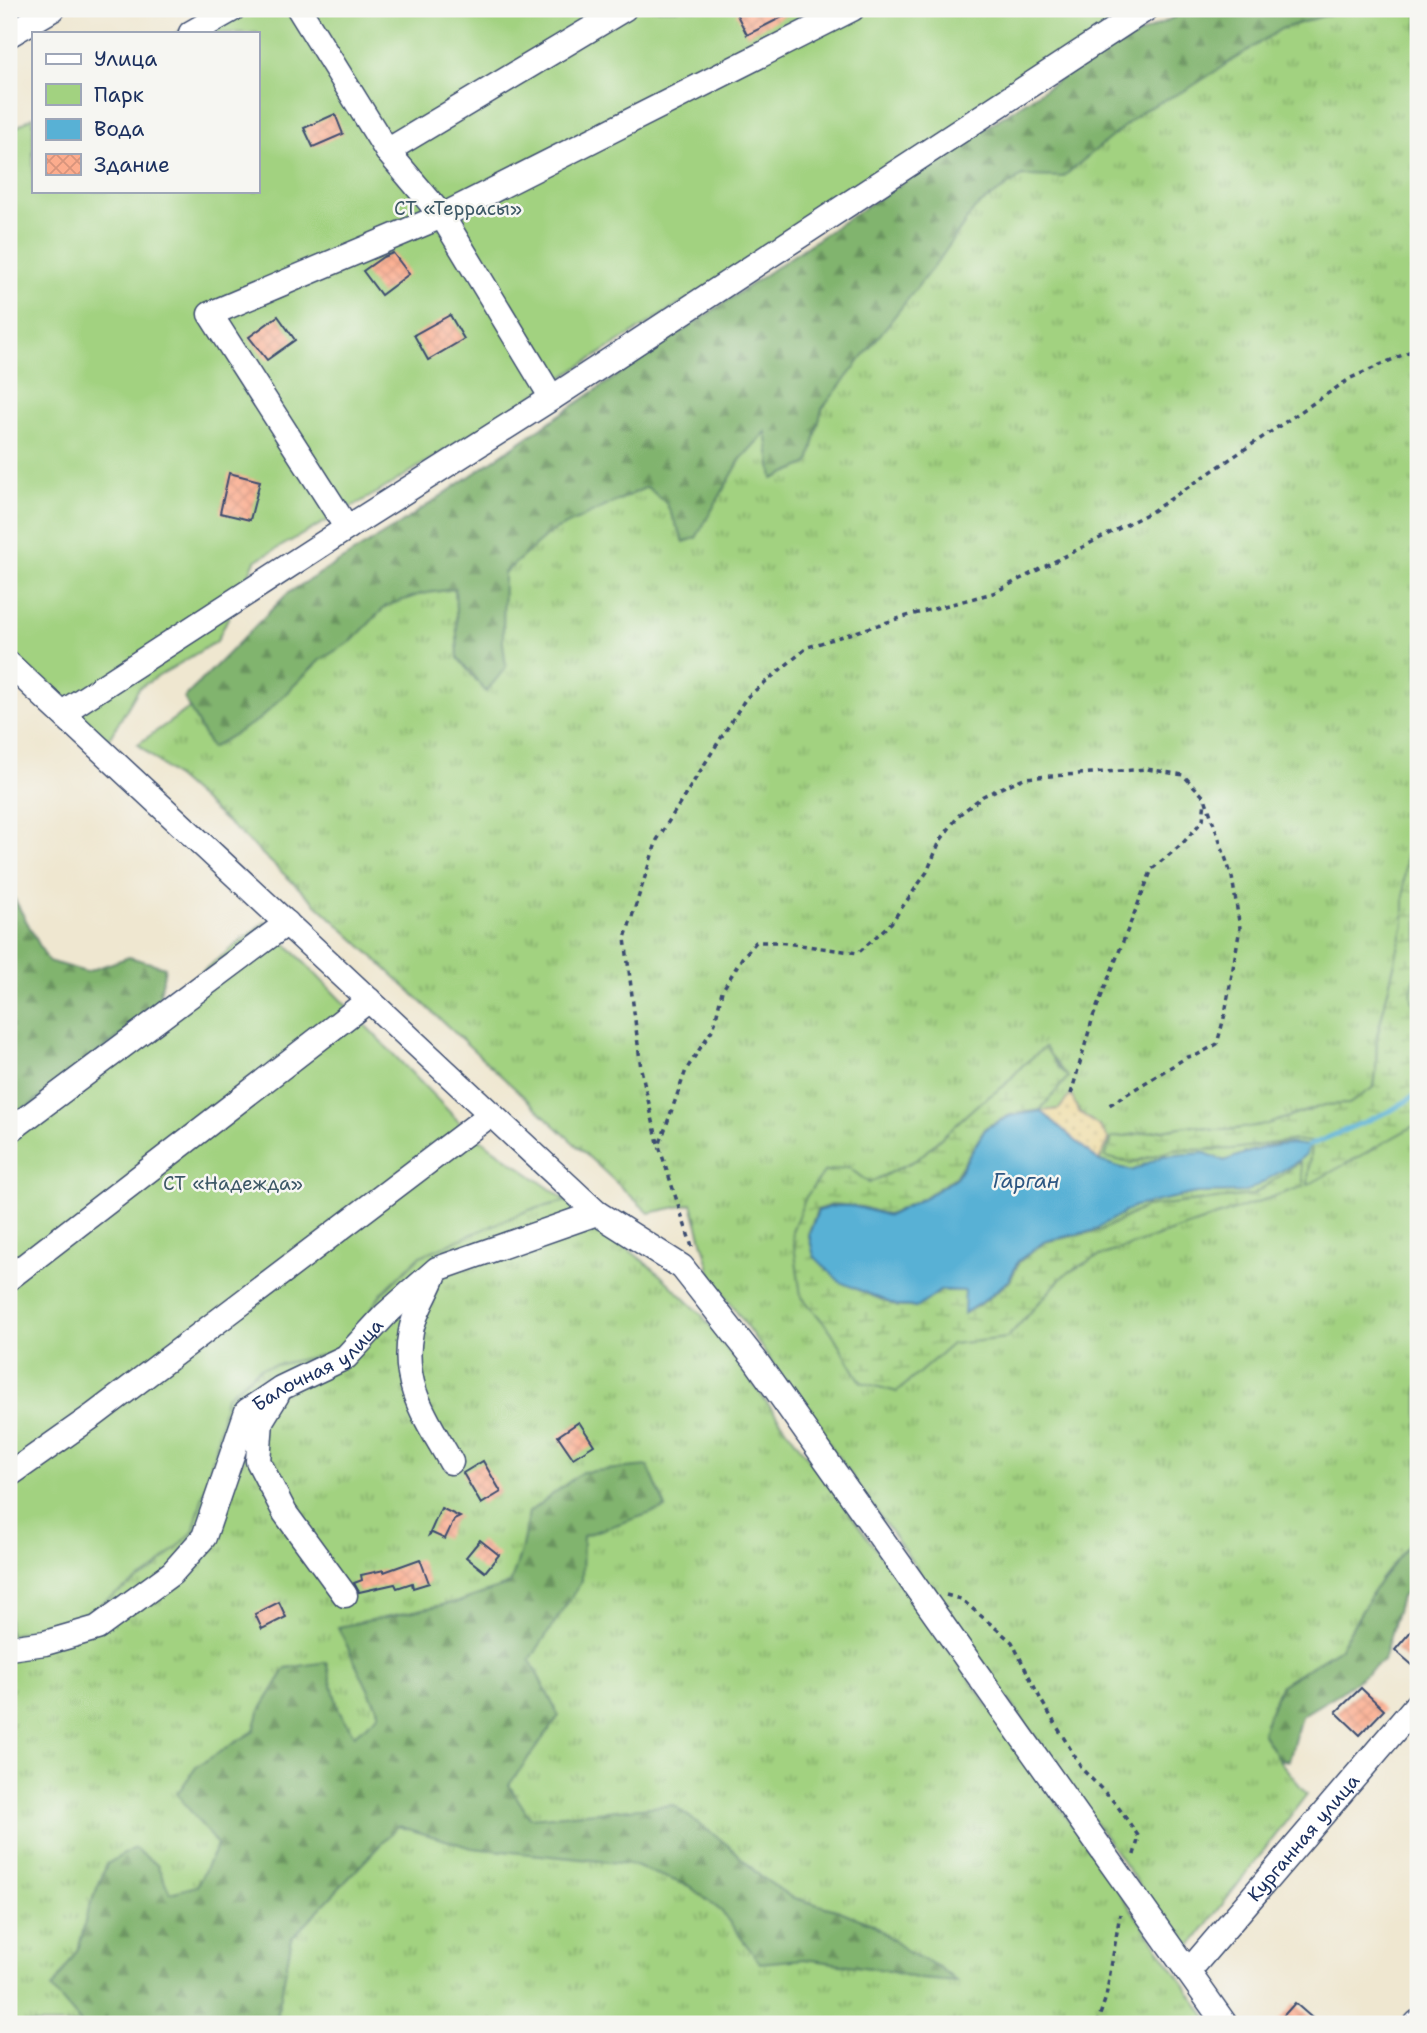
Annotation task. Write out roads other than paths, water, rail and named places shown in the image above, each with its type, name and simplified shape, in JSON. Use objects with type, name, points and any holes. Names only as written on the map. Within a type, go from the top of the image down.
[{"type":"street","points":[[9,35],[53,9]]},
{"type":"street","points":[[193,32],[233,9]]},
{"type":"street","points":[[299,9],[387,151],[442,216],[552,398]]},
{"type":"street","points":[[387,151],[624,9]]},
{"type":"street","points":[[347,528],[210,314],[442,216],[852,9]]},
{"type":"street","points":[[62,713],[552,398],[1146,9]]},
{"type":"street","points":[[9,664],[597,1213],[682,1267],[757,1360],[1225,2024]]},
{"type":"street","points":[[9,1131],[286,923]]},
{"type":"street","points":[[9,1278],[369,1000]]},
{"type":"street","points":[[9,1475],[105,1407],[491,1114]]},
{"type":"street","name":"Балочная улица","points":[[9,1648],[45,1643],[97,1628],[172,1573],[204,1537],[247,1411],[281,1388],[346,1357],[386,1314],[437,1269],[597,1213]]},
{"type":"street","points":[[437,1269],[411,1329],[407,1363],[415,1397],[451,1462]]},
{"type":"street","points":[[281,1388],[261,1421],[258,1461],[285,1513],[345,1595]]},
{"type":"street","name":"Курганная улица","points":[[1188,1972],[1418,1703]]},
{"type":"water","name":"Гарган","points":[[1041,1111],[1099,1161],[1132,1171],[1163,1156],[1205,1153],[1224,1161],[1276,1145],[1308,1146],[1306,1154],[1298,1161],[1246,1192],[1196,1193],[1135,1206],[1092,1231],[1045,1241],[1018,1261],[1009,1280],[964,1313],[965,1291],[941,1290],[918,1307],[898,1306],[840,1282],[814,1256],[809,1234],[818,1211],[845,1206],[888,1216],[956,1178],[986,1128],[1010,1116]]},
{"type":"waterway","points":[[1308,1146],[1390,1111],[1418,1094]]},
{"type":"park label","name":"СТ «Террасы»","points":[[458,208]]},
{"type":"park label","name":"СТ «Надежда»","points":[[233,1183]]}]
